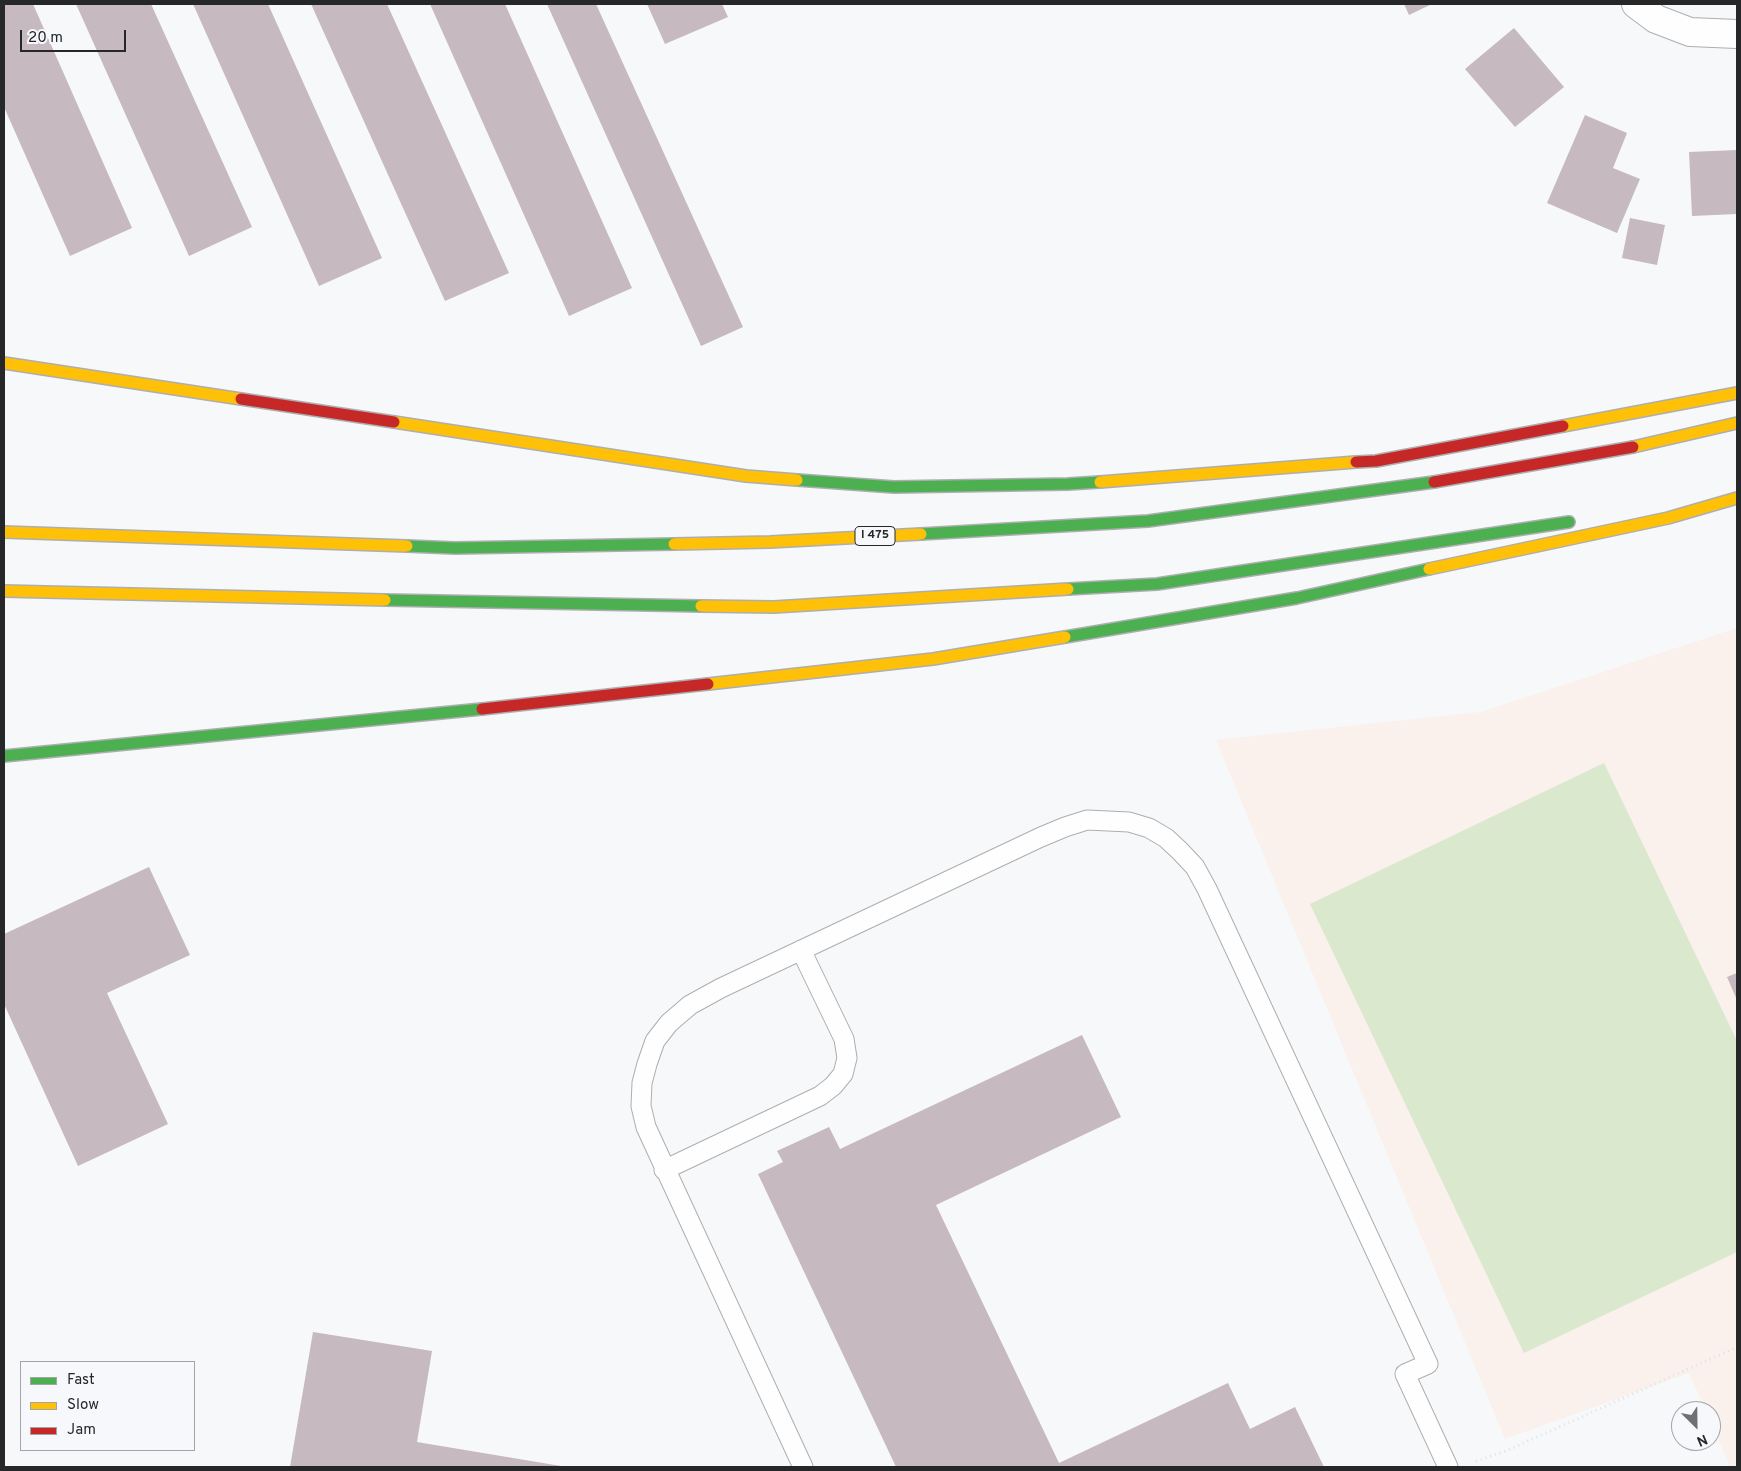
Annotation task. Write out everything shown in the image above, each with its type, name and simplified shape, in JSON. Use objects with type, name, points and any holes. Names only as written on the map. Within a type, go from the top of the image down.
[{"type":"highway","points":[[4,363],[746,476],[894,487],[1068,484],[1376,461],[1737,393]]},
{"type":"highway","name":"I 475","points":[[4,532],[455,548],[770,542],[1148,521],[1437,482],[1648,444],[1737,423]]},
{"type":"highway","points":[[1718,492],[1737,488]]},
{"type":"highway","points":[[4,756],[514,706],[932,659],[1297,598],[1668,518],[1737,498]]},
{"type":"highway","points":[[4,591],[774,607],[1158,584],[1584,519]]},
{"type":"street","points":[[1646,11],[1690,32],[1737,34]]},
{"type":"lane","points":[[803,1467],[664,1170],[646,1127],[642,1106],[642,1084],[655,1042],[669,1023],[690,1005],[721,988],[1065,827],[1087,820],[1122,822],[1149,828],[1166,838],[1195,867],[1207,889],[1428,1364],[1405,1374],[1448,1467]]},
{"type":"lane","points":[[664,1170],[820,1096],[833,1086],[843,1074],[847,1058],[844,1039],[801,950]]},
{"type":"path","points":[[1471,1463],[1506,1451],[1737,1347]]},
{"type":"shaded area","points":[[1737,628],[1737,1467],[1730,1467],[1721,1446],[1721,1401],[1702,1401],[1689,1373],[1505,1439],[1216,740],[1481,712]]},
{"type":"green space","points":[[1604,763],[1737,1041],[1737,1252],[1524,1353],[1310,904]]},
{"type":"building","points":[[4,4],[33,4],[132,228],[70,256],[4,107]]},
{"type":"building","points":[[76,4],[151,4],[252,227],[189,256]]},
{"type":"building","points":[[193,4],[268,4],[382,258],[319,286]]},
{"type":"building","points":[[311,4],[387,4],[509,273],[445,301]]},
{"type":"building","points":[[430,4],[505,4],[632,288],[569,316]]},
{"type":"building","points":[[547,4],[596,4],[743,327],[701,346]]},
{"type":"building","points":[[647,4],[722,4],[728,17],[665,44]]},
{"type":"building","points":[[1404,4],[1432,4],[1409,15]]},
{"type":"building","points":[[1514,28],[1564,87],[1515,127],[1465,69]]},
{"type":"building","points":[[1585,115],[1627,133],[1613,168],[1640,179],[1617,233],[1547,203]]},
{"type":"building","points":[[1737,150],[1737,214],[1692,216],[1689,152]]},
{"type":"building","points":[[1630,218],[1665,225],[1657,265],[1622,258]]},
{"type":"building","points":[[149,867],[190,955],[107,993],[168,1124],[78,1166],[4,1004],[4,934]]},
{"type":"building","points":[[1737,973],[1737,1000],[1727,977]]},
{"type":"building","points":[[1082,1035],[1121,1117],[936,1205],[1059,1463],[1228,1383],[1250,1429],[1295,1407],[1324,1467],[896,1467],[758,1174],[783,1162],[777,1151],[829,1127],[840,1149]]},
{"type":"building","points":[[313,1332],[432,1351],[417,1442],[567,1467],[290,1467]]},
{"type":"traffic: fast","points":[[797,480],[894,487],[1100,482]]},
{"type":"traffic: fast","points":[[921,534],[1148,521],[1434,482]]},
{"type":"traffic: fast","points":[[1068,589],[1157,584],[1569,522]]},
{"type":"traffic: fast","points":[[407,546],[455,548],[674,544]]},
{"type":"traffic: fast","points":[[1065,637],[1297,598],[1429,569]]},
{"type":"traffic: fast","points":[[385,600],[701,606]]},
{"type":"traffic: fast","points":[[4,756],[482,709]]},
{"type":"traffic: slow","points":[[4,363],[241,399]]},
{"type":"traffic: slow","points":[[1563,426],[1737,393]]},
{"type":"traffic: slow","points":[[394,422],[746,476],[797,480]]},
{"type":"traffic: slow","points":[[1633,447],[1737,423]]},
{"type":"traffic: slow","points":[[1100,482],[1356,462]]},
{"type":"traffic: slow","points":[[1429,569],[1668,518],[1737,498]]},
{"type":"traffic: slow","points":[[4,532],[407,546]]},
{"type":"traffic: slow","points":[[674,544],[770,542],[921,534]]},
{"type":"traffic: slow","points":[[701,606],[774,607],[1068,589]]},
{"type":"traffic: slow","points":[[4,591],[385,600]]},
{"type":"traffic: slow","points":[[708,684],[933,659],[1065,637]]},
{"type":"traffic: jam","points":[[241,399],[394,422]]},
{"type":"traffic: jam","points":[[1356,462],[1376,461],[1563,426]]},
{"type":"traffic: jam","points":[[1434,482],[1633,447]]},
{"type":"traffic: jam","points":[[482,709],[708,684]]}]
